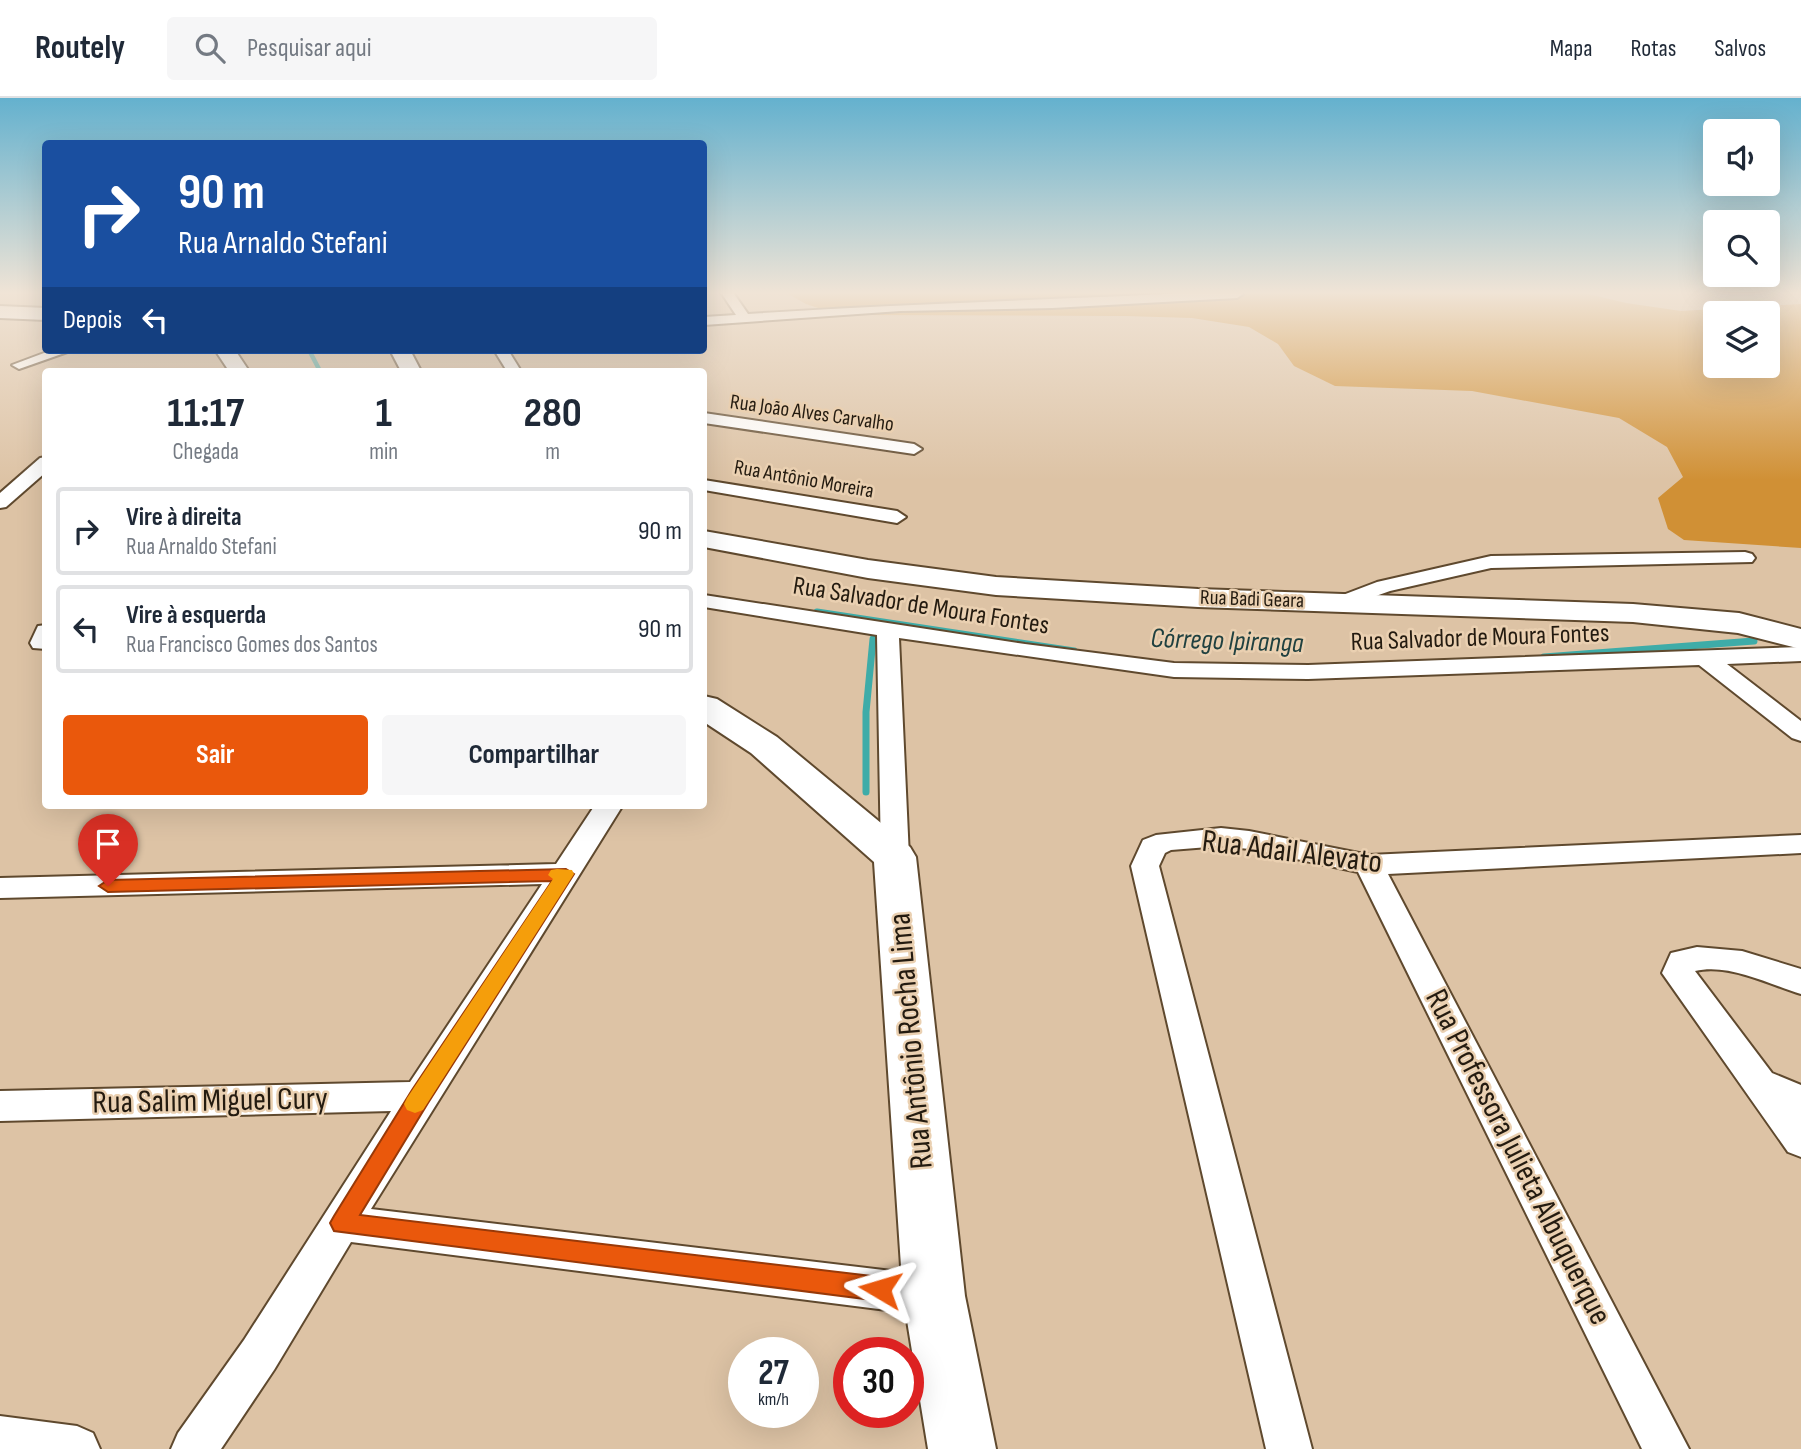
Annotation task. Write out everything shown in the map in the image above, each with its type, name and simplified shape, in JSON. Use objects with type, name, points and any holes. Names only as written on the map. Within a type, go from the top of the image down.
[{"type":"street","points":[[19,365],[53,354]]},
{"type":"street","points":[[3,362],[19,365],[42,375]]},
{"type":"street","name":"Rua João Alves Carvalho","points":[[707,418],[914,449]]},
{"type":"street","points":[[0,503],[42,466]]},
{"type":"street","name":"Rua Antônio Moreira","points":[[707,485],[897,517]]},
{"type":"street","name":"Rua Badi Geara","points":[[707,540],[869,569],[996,586],[1686,617],[1739,623],[1801,639]]},
{"type":"street","points":[[1342,602],[1384,586],[1491,562],[1745,558]]},
{"type":"street","name":"Rua Salvador de Moura Fontes","points":[[707,601],[1052,654],[1210,672],[1464,668],[1801,654]]},
{"type":"street","name":"Rua Antônio Rocha Lima","points":[[888,630],[895,857],[934,1296],[962,1449]]},
{"type":"street","points":[[1706,659],[1801,733]]},
{"type":"street","points":[[707,709],[764,745],[895,857]]},
{"type":"street","points":[[194,1449],[259,1355],[420,1096],[607,809]]},
{"type":"street","name":"Rua Adail Alevato","points":[[1289,1449],[1145,866],[1153,847],[1166,841],[1221,837],[1249,840],[1369,865],[1801,844]]},
{"type":"street","name":"Rua Professora Julieta Albuquerque","points":[[1369,865],[1666,1449]]},
{"type":"street","points":[[0,888],[566,874]]},
{"type":"street","points":[[1801,982],[1723,958],[1699,957],[1682,961],[1678,974],[1801,1141]]},
{"type":"street","points":[[1759,1083],[1801,1101]]},
{"type":"street","name":"Rua Salim Miguel Cury","points":[[0,1106],[420,1096]]},
{"type":"street","points":[[342,1223],[934,1296]]},
{"type":"street","points":[[0,1439],[77,1449]]},
{"type":"shaded area","points":[[1285,354],[1703,354],[1703,378],[1780,378],[1780,354],[1801,354],[1801,548],[1684,540],[1668,529],[1658,498],[1683,477],[1667,447],[1619,418],[1472,391],[1335,386],[1294,366]]},
{"type":"waterway","name":"Córrego Ipiranga","points":[[311,354],[318,368]]},
{"type":"waterway","name":"Córrego Ipiranga","points":[[817,612],[1074,651]]},
{"type":"waterway","points":[[866,792],[866,712],[873,639]]},
{"type":"waterway","name":"Córrego Ipiranga","points":[[1544,657],[1754,641]]},
{"type":"slow traffic","points":[[415,1104],[566,874],[557,875]]},
{"type":"route","points":[[108,886],[566,874],[420,1096],[342,1223],[880,1289]]}]
